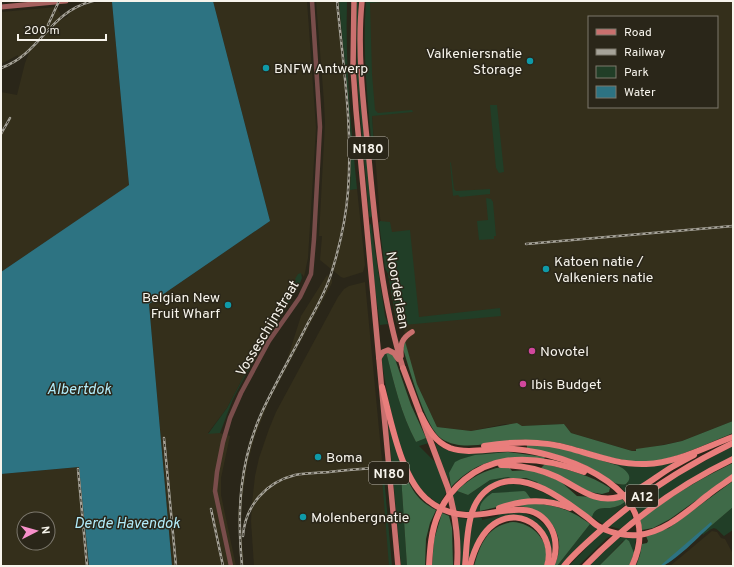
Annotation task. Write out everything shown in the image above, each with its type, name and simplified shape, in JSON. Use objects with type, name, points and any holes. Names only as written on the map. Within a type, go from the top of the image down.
[{"type":"highway","name":"Noorderlaan","points":[[403,368],[429,440],[444,475],[452,502],[457,541],[457,566]]},
{"type":"highway","points":[[382,387],[395,436],[409,475],[420,493],[436,506],[457,514],[478,514],[520,509],[540,516],[549,526],[555,538],[555,555],[551,566]]},
{"type":"highway","points":[[421,415],[432,434],[441,443],[453,449],[470,450],[508,448],[540,453],[583,467],[611,484],[622,493],[635,515],[638,531],[637,552],[632,566]]},
{"type":"highway","points":[[470,450],[500,444],[538,443],[568,448],[618,462],[646,464],[671,460],[733,437]]},
{"type":"highway","points":[[487,467],[508,465],[531,468],[558,477],[593,496],[600,498],[614,498],[631,492],[672,467],[720,442]]},
{"type":"highway","name":"A12","points":[[564,566],[608,523],[646,494],[693,463],[733,443]]},
{"type":"highway","name":"A12","points":[[585,566],[615,537],[652,507],[699,476],[733,459]]},
{"type":"highway","points":[[429,566],[430,549],[435,523],[446,498],[460,483],[471,475],[487,467],[510,460],[528,460],[552,463],[583,472],[611,484]]},
{"type":"highway","points":[[465,566],[472,509],[482,494],[494,485],[514,481],[539,487],[560,498],[599,527],[618,534],[638,535],[657,530],[671,523],[710,493],[733,478]]},
{"type":"highway","points":[[478,514],[515,503],[530,501],[556,503],[578,512]]},
{"type":"highway","points":[[470,566],[479,541],[487,530],[498,521],[512,518],[531,522],[542,532],[549,549],[547,566]]},
{"type":"main road","points":[[1,7],[66,1]]},
{"type":"main road","name":"Noorderlaan","points":[[354,1],[353,68],[356,110],[398,566]]},
{"type":"main road","name":"Noorderlaan","points":[[361,1],[361,53],[363,85],[375,220],[390,316],[403,368]]},
{"type":"main road","points":[[366,221],[375,220]]},
{"type":"main road","points":[[403,368],[401,351],[402,344],[406,336],[412,332]]},
{"type":"main road","points":[[379,359],[383,352],[390,350],[395,354],[403,368]]},
{"type":"street","name":"Vosseschijnstraat","points":[[231,566],[216,491],[217,472],[223,442],[230,418],[241,392],[272,336],[300,297],[311,274],[320,127],[312,1]]},
{"type":"shaded area","points":[[213,1],[307,1],[316,128],[308,258],[304,277],[302,274],[296,280],[285,305],[260,346],[227,408],[208,433],[220,433],[230,436],[221,478],[221,495],[236,566],[172,566],[149,304],[270,221]]},
{"type":"shaded area","points":[[316,1],[339,1],[350,128],[352,164],[350,190],[357,189],[365,265],[363,272],[344,278],[320,260],[322,236],[319,236],[325,123]]},
{"type":"shaded area","points":[[367,1],[733,1],[733,421],[682,441],[632,451],[571,433],[564,424],[522,426],[505,424],[471,431],[437,427],[417,384],[411,366],[405,341],[404,325],[396,322],[380,217],[370,91]]},
{"type":"shaded area","points":[[112,2],[129,186],[1,272],[1,92],[17,95],[29,53],[18,61],[18,55],[1,64],[1,12],[56,7],[60,13],[61,20],[68,16],[69,12],[90,3]]},
{"type":"shaded area","points":[[327,275],[332,279],[332,283],[269,401],[255,436],[247,465],[242,501],[241,525],[244,566],[241,566],[238,513],[241,482],[249,442],[263,408],[286,363],[301,316]]},
{"type":"shaded area","points":[[365,282],[392,566],[254,566],[251,521],[252,503],[259,458],[269,429],[276,412],[338,297],[344,289],[349,286]]},
{"type":"shaded area","points":[[80,467],[89,566],[1,566],[1,474]]},
{"type":"shaded area","points":[[712,531],[717,532],[721,538],[725,539],[733,554],[733,566],[670,566]]},
{"type":"green space","points":[[339,1],[347,1],[348,72],[357,189],[350,190],[350,119]]},
{"type":"green space","points":[[356,1],[358,1],[358,53],[372,216],[370,218],[357,79]]},
{"type":"green space","points":[[366,1],[393,1],[370,3],[372,74],[375,110],[378,113],[412,110],[413,112],[372,116],[375,160],[373,158],[366,80]]},
{"type":"green space","points":[[490,105],[497,105],[504,172],[499,173],[496,168]]},
{"type":"green space","points":[[450,162],[454,189],[456,191],[490,189],[490,194],[460,197],[458,195],[453,196]]},
{"type":"green space","points":[[486,198],[491,199],[493,202],[496,236],[494,236],[494,239],[479,240],[477,221],[488,220]]},
{"type":"green space","points":[[380,221],[390,222],[392,232],[410,230],[419,317],[500,308],[501,316],[404,325],[397,324],[388,274],[385,268],[379,223]]},
{"type":"green space","points":[[371,224],[385,316],[388,324],[380,325],[369,225]]},
{"type":"green space","points":[[301,273],[302,278],[298,288],[261,346],[233,399],[220,433],[208,434],[227,408],[260,346],[285,305],[296,280],[295,279],[298,274]]},
{"type":"green space","points":[[405,341],[417,384],[437,427],[471,431],[517,423],[522,426],[564,424],[571,433],[632,451],[682,441],[733,421],[733,433],[663,460],[645,462],[635,462],[615,458],[547,441],[516,440],[472,445],[451,443],[442,439],[436,433],[424,411],[403,349]]},
{"type":"green space","points":[[386,352],[398,398],[416,442],[426,438],[429,443],[419,446],[437,464],[446,493],[439,504],[420,488],[413,477],[397,435],[382,362],[382,358]]},
{"type":"green space","points":[[386,352],[389,352],[394,356],[411,405],[426,438],[416,442],[402,409]]},
{"type":"green space","points":[[388,423],[404,474],[401,475],[407,566],[401,566]]},
{"type":"green space","points":[[435,443],[443,448],[461,453],[508,452],[483,454],[461,459],[449,478],[450,488]]},
{"type":"green space","points":[[527,443],[555,446],[616,465],[622,468],[629,475],[628,481],[626,484],[622,485],[615,483],[590,467],[555,454],[527,448]]},
{"type":"green space","points":[[733,446],[733,456],[684,483],[639,514],[634,505],[677,476]]},
{"type":"green space","points":[[508,452],[545,457],[544,459],[505,459],[484,464],[473,469],[451,487],[449,473],[455,462],[475,455]]},
{"type":"green space","points":[[684,458],[626,493],[619,485],[628,483],[616,465],[605,461]]},
{"type":"green space","points":[[733,463],[733,474],[670,519],[653,528],[642,530],[640,520],[685,489]]},
{"type":"green space","points":[[545,464],[587,476],[610,488],[609,492],[602,494],[590,492],[541,468]]},
{"type":"green space","points":[[381,465],[383,465],[392,566],[389,566]]},
{"type":"green space","points":[[509,467],[512,471],[531,470],[560,481],[577,496],[622,499],[625,502],[612,508],[602,508],[596,510],[592,517],[539,485],[537,482],[526,478],[513,479],[508,477],[490,480],[468,495],[457,491],[478,475],[489,470]]},
{"type":"green space","points":[[404,474],[420,499],[436,510],[430,523],[426,539],[425,566],[407,566],[401,475]]},
{"type":"green space","points":[[508,477],[516,479],[529,479],[539,485],[531,482],[495,483],[469,512],[455,510],[452,496],[457,491],[468,495],[490,480]]},
{"type":"green space","points":[[733,481],[733,507],[664,566],[636,566],[642,544],[647,543],[648,541],[646,536],[669,528]]},
{"type":"green space","points":[[512,484],[532,488],[563,503],[531,499],[526,492],[492,493],[487,496],[479,508],[480,511],[474,512],[485,496],[493,490]]},
{"type":"green space","points":[[524,491],[531,499],[480,511],[481,503],[492,493]]},
{"type":"green space","points":[[625,502],[626,504],[603,524],[592,517],[596,510],[602,508],[612,508]]},
{"type":"green space","points":[[533,503],[563,509],[590,524],[557,566],[554,566],[558,555],[559,544],[557,534],[552,525],[546,517],[537,511],[527,507],[515,506]]},
{"type":"green space","points":[[733,507],[733,530],[724,536],[715,528],[703,535],[702,533]]},
{"type":"green space","points":[[629,509],[633,519],[620,529],[609,526]]},
{"type":"green space","points":[[521,512],[537,519],[548,529],[553,543],[551,560],[549,542],[523,518],[492,524],[467,566],[473,518],[482,518],[482,520],[498,516],[499,514]]},
{"type":"green space","points":[[442,513],[449,516],[452,528],[453,566],[432,566],[434,540]]},
{"type":"green space","points":[[458,518],[468,519],[464,566],[459,566]]},
{"type":"green space","points":[[513,522],[528,526],[540,536],[546,550],[544,566],[474,566],[482,543],[491,531],[504,524]]},
{"type":"green space","points":[[590,524],[598,528],[561,566],[557,566]]},
{"type":"green space","points":[[603,531],[613,535],[607,538],[578,566],[569,566]]},
{"type":"green space","points":[[620,537],[636,538],[634,553],[623,541],[599,566],[589,566]]},
{"type":"green space","points":[[626,539],[629,541],[634,553],[629,566],[599,566]]},
{"type":"water","name":"Albertdok","points":[[213,1],[270,221],[149,304],[172,566],[89,566],[79,467],[1,474],[1,272],[129,185],[112,2]]},
{"type":"water","points":[[711,522],[712,524],[672,561],[660,566]]},
{"type":"railway","points":[[48,25],[59,1]]},
{"type":"railway","points":[[1,68],[15,62],[26,53],[65,14],[78,6],[93,1]]},
{"type":"railway","points":[[242,566],[240,546],[240,507],[244,469],[248,450],[262,412],[327,284],[338,251],[344,221],[348,191],[349,144],[347,96],[337,1]]},
{"type":"railway","points":[[1,134],[10,118]]},
{"type":"railway","points":[[526,244],[733,226]]},
{"type":"railway","points":[[164,438],[176,566]]},
{"type":"railway","points":[[243,536],[248,515],[253,505],[266,489],[275,483],[299,474],[375,468]]},
{"type":"railway","points":[[78,469],[87,566]]},
{"type":"railway","points":[[211,509],[223,566]]},
{"type":"place","name":"Valkeniersnatie Storage","points":[[530,61]]},
{"type":"place","name":"BNFW Antwerp","points":[[266,68]]},
{"type":"place","name":"Katoen natie / Valkeniers natie","points":[[546,269]]},
{"type":"place","name":"Belgian New Fruit Wharf","points":[[228,305]]},
{"type":"place","name":"Novotel","points":[[532,351]]},
{"type":"place","name":"Ibis Budget","points":[[523,384]]},
{"type":"place","name":"Boma","points":[[318,457]]},
{"type":"place","name":"Molenbergnatie","points":[[303,517]]},
{"type":"water label","name":"Derde Havendok","points":[[127,523]]}]
